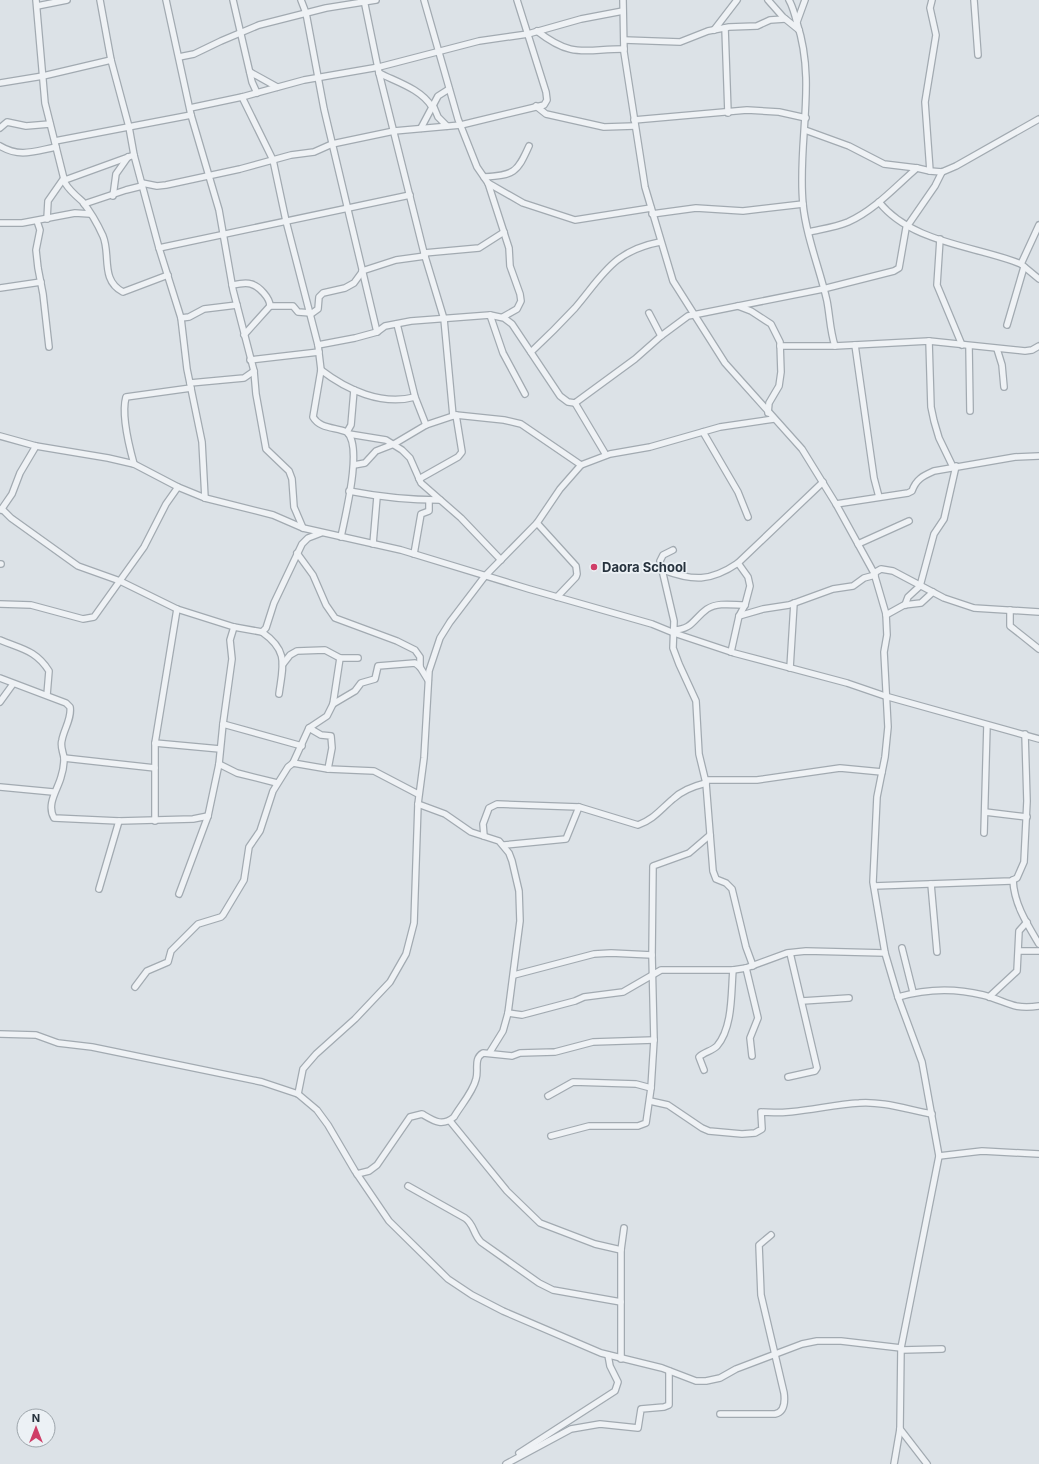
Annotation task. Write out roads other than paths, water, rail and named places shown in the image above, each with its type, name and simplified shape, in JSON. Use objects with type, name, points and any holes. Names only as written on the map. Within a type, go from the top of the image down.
[{"type":"street","points":[[67,0],[37,3],[45,103],[64,179],[70,192],[84,204],[103,236],[108,274],[114,285],[123,292],[168,275]]},
{"type":"street","points":[[100,0],[111,60],[129,127],[134,155],[159,248],[181,318],[190,385],[202,442],[205,498]]},
{"type":"street","points":[[166,0],[190,108],[223,233],[232,285],[254,372],[256,394],[266,449],[289,471],[292,479],[294,507],[303,528]]},
{"type":"street","points":[[233,0],[250,72],[257,93]]},
{"type":"street","points":[[302,0],[306,13],[332,144],[377,332]]},
{"type":"street","points":[[179,57],[194,54],[240,32],[259,26],[306,13],[376,0]]},
{"type":"street","points":[[424,0],[448,89],[477,167],[488,183],[509,248],[510,266],[521,301],[517,309],[503,317]]},
{"type":"street","points":[[84,204],[113,196],[142,185],[162,186],[291,155],[314,152],[332,144],[394,131],[461,125],[544,104],[547,100],[517,0]]},
{"type":"street","points":[[623,0],[624,49],[645,187],[672,281],[682,299],[695,316],[725,363],[768,413],[802,449],[836,504],[874,574],[886,615],[885,696],[888,727],[877,797],[874,886],[885,953],[898,997],[922,1062],[939,1156],[902,1349],[900,1428],[894,1464]]},
{"type":"street","points":[[714,30],[736,0]]},
{"type":"street","points":[[768,0],[785,19],[800,31]]},
{"type":"street","points":[[789,0],[800,31],[805,54],[806,118],[803,204],[827,301],[831,334],[835,346]]},
{"type":"street","points":[[797,22],[805,0]]},
{"type":"street","points":[[930,171],[925,102],[936,35],[930,8],[932,0]]},
{"type":"street","points":[[974,0],[978,55]]},
{"type":"street","points":[[364,2],[424,255],[444,318],[455,415],[462,452],[458,457],[419,479]]},
{"type":"street","points":[[190,108],[318,78],[379,70],[438,51],[479,41],[528,34],[581,19],[623,11]]},
{"type":"street","points":[[624,40],[680,42],[714,30],[757,26],[770,20],[785,19]]},
{"type":"street","points":[[725,28],[728,113]]},
{"type":"street","points":[[537,31],[551,42],[574,50],[590,52],[624,49]]},
{"type":"street","points":[[0,82],[43,76],[111,60]]},
{"type":"street","points":[[379,70],[425,98],[432,106],[438,117],[447,126]]},
{"type":"street","points":[[250,72],[277,87]]},
{"type":"street","points":[[421,128],[438,96],[448,89]]},
{"type":"street","points":[[242,97],[273,160],[286,221],[311,313],[318,345],[321,370],[313,417],[315,421],[322,425],[348,433],[379,438],[394,444],[410,458],[419,479],[440,500],[462,518],[501,560]]},
{"type":"street","points":[[536,106],[546,114],[604,128],[635,126]]},
{"type":"street","points":[[634,120],[659,116],[760,110],[806,118]]},
{"type":"street","points":[[0,146],[8,151],[18,154],[129,127],[192,115]]},
{"type":"street","points":[[805,130],[849,146],[884,164],[942,172],[956,166],[1039,119]]},
{"type":"street","points":[[0,128],[7,122],[26,126],[50,124]]},
{"type":"street","points":[[484,177],[506,176],[516,170],[521,165],[529,146]]},
{"type":"street","points":[[47,219],[48,201],[64,179],[134,155]]},
{"type":"street","points":[[113,196],[116,174],[128,157]]},
{"type":"street","points":[[809,232],[849,221],[879,202],[917,168]]},
{"type":"street","points":[[318,345],[355,338],[377,332],[386,326],[397,324],[444,318],[490,315],[503,317],[512,324],[560,396],[568,402],[575,403],[635,359],[661,336],[688,316],[695,316],[735,306],[823,289],[894,271],[899,268],[904,236],[909,225],[942,172]]},
{"type":"street","points":[[488,183],[523,203],[575,220],[652,211],[696,208],[743,210],[803,204]]},
{"type":"street","points":[[159,248],[223,233],[410,195]]},
{"type":"street","points":[[879,202],[894,217],[928,236],[1023,266],[1039,279]]},
{"type":"street","points":[[0,223],[22,223],[74,213],[90,214]]},
{"type":"street","points":[[37,220],[40,235],[36,250],[49,346]]},
{"type":"street","points":[[1007,325],[1023,266],[1039,225]]},
{"type":"street","points":[[244,336],[270,306],[293,306],[300,313],[311,313],[318,309],[320,297],[323,293],[345,288],[354,283],[362,271],[396,260],[479,248],[504,232]]},
{"type":"street","points":[[940,239],[937,285],[962,345]]},
{"type":"street","points":[[531,352],[575,308],[609,265],[637,248],[660,242]]},
{"type":"street","points":[[0,288],[41,282]]},
{"type":"street","points":[[232,285],[251,284],[260,290],[268,299],[270,306]]},
{"type":"street","points":[[181,318],[189,317],[204,309],[237,305]]},
{"type":"street","points":[[735,306],[751,311],[771,324],[777,335],[780,346],[779,386],[769,403],[768,413]]},
{"type":"street","points":[[649,314],[661,336]]},
{"type":"street","points":[[490,315],[506,360],[525,394]]},
{"type":"street","points":[[397,324],[415,397],[426,425]]},
{"type":"street","points":[[905,605],[908,597],[920,586],[934,534],[944,519],[954,466],[939,438],[931,407],[929,341]]},
{"type":"street","points":[[780,346],[835,346],[929,341],[1025,351],[1032,350],[1039,346]]},
{"type":"street","points":[[855,345],[873,471],[879,497]]},
{"type":"street","points":[[969,346],[970,411]]},
{"type":"street","points":[[997,349],[1002,365],[1004,387]]},
{"type":"street","points":[[250,360],[319,352]]},
{"type":"street","points":[[321,370],[334,380],[354,390],[391,400],[404,400],[415,397]]},
{"type":"street","points":[[134,464],[128,441],[125,413],[126,397],[190,385],[244,378],[254,372]]},
{"type":"street","points":[[341,537],[354,465],[352,441],[348,433],[351,425],[354,390]]},
{"type":"street","points":[[575,403],[606,455]]},
{"type":"street","points":[[354,465],[365,463],[376,451],[394,444],[426,425],[455,415],[504,420],[521,424],[581,465]]},
{"type":"street","points":[[298,1094],[303,1069],[316,1054],[355,1019],[390,982],[406,954],[414,923],[418,794],[424,758],[428,681],[432,658],[440,638],[484,576],[538,523],[560,489],[581,465],[606,455],[650,447],[720,427],[774,419]]},
{"type":"street","points":[[703,432],[738,492],[748,517]]},
{"type":"street","points":[[0,436],[36,446],[108,458],[134,464],[178,487],[205,498],[272,515],[303,528],[414,554],[484,576],[652,624],[731,652],[848,683],[885,696],[1039,739]]},
{"type":"street","points":[[36,446],[20,473],[12,494],[1,510],[72,563],[120,581],[177,609],[234,627],[262,632],[272,640],[282,654],[283,664],[279,694]]},
{"type":"street","points":[[836,504],[912,491],[915,483],[922,476],[954,466],[1039,456]]},
{"type":"street","points":[[662,570],[682,577],[694,579],[725,571],[738,563],[823,482]]},
{"type":"street","points":[[0,604],[31,605],[70,616],[89,619],[94,617],[144,547],[166,504],[178,487]]},
{"type":"street","points":[[349,491],[377,497],[410,500],[440,500]]},
{"type":"street","points":[[373,544],[377,497]]},
{"type":"street","points":[[414,554],[421,514],[429,511],[429,500]]},
{"type":"street","points":[[858,544],[909,521]]},
{"type":"street","points":[[538,523],[576,566],[576,577],[557,597]]},
{"type":"street","points":[[262,632],[266,628],[274,603],[297,553],[306,540],[322,533]]},
{"type":"street","points":[[673,550],[662,555],[660,559],[669,597],[674,631],[673,648],[678,664],[696,702],[699,754],[706,781],[712,871],[716,879],[726,883],[732,889],[746,947],[753,966]]},
{"type":"street","points":[[297,553],[313,576],[326,605],[335,618],[397,641],[414,650],[420,658],[420,667]]},
{"type":"street","points":[[731,652],[739,616],[745,605],[750,583],[738,563]]},
{"type":"street","points":[[739,616],[763,609],[794,603],[833,589],[853,586],[881,569],[887,569],[933,592],[974,608],[1039,612]]},
{"type":"street","points":[[886,615],[905,605],[921,603],[933,592]]},
{"type":"street","points":[[790,668],[794,603]]},
{"type":"street","points":[[674,631],[688,628],[712,607],[745,605]]},
{"type":"street","points":[[155,821],[156,743],[177,609]]},
{"type":"street","points":[[1010,610],[1010,626],[1039,649]]},
{"type":"street","points":[[179,894],[208,816],[219,764],[232,659],[230,640],[234,627]]},
{"type":"street","points":[[0,640],[29,651],[40,658],[49,671],[47,695]]},
{"type":"street","points":[[283,664],[290,655],[297,651],[325,650],[340,658],[358,658]]},
{"type":"street","points":[[135,987],[147,971],[168,962],[171,951],[198,924],[221,917],[223,915],[244,880],[249,848],[260,831],[277,783],[293,763],[309,728],[328,716],[334,704],[340,658]]},
{"type":"street","points":[[334,704],[356,690],[361,683],[374,679],[378,666],[415,662],[420,667],[428,681]]},
{"type":"street","points":[[0,678],[13,684],[47,695],[66,703],[70,707],[71,710],[61,746],[64,758],[63,769],[59,786],[54,792],[52,812],[54,818],[119,822],[193,819],[208,816]]},
{"type":"street","points":[[0,702],[13,684]]},
{"type":"street","points":[[223,724],[302,746]]},
{"type":"street","points":[[984,833],[987,725]]},
{"type":"street","points":[[309,728],[321,734],[331,736],[332,748],[328,769]]},
{"type":"street","points":[[874,886],[1013,880],[1019,875],[1024,862],[1027,817],[1025,734]]},
{"type":"street","points":[[156,743],[220,749]]},
{"type":"street","points":[[64,758],[155,768]]},
{"type":"street","points":[[293,763],[328,769],[374,771],[418,794]]},
{"type":"street","points":[[219,764],[237,773],[277,783]]},
{"type":"street","points":[[484,836],[483,824],[489,808],[497,804],[579,807],[638,825],[661,812],[682,792],[706,781],[757,780],[840,768],[882,772]]},
{"type":"street","points":[[0,786],[54,792]]},
{"type":"street","points":[[418,804],[445,814],[471,832],[493,838],[504,845],[512,861],[520,901],[520,921],[514,975],[506,1025],[490,1052]]},
{"type":"street","points":[[504,845],[566,840],[579,807]]},
{"type":"street","points":[[985,812],[1027,817]]},
{"type":"street","points":[[99,888],[119,822]]},
{"type":"street","points":[[550,1136],[589,1126],[644,1125],[650,1101],[654,1040],[652,955],[653,866],[689,853],[710,835]]},
{"type":"street","points":[[1013,880],[1014,895],[1039,944]]},
{"type":"street","points":[[931,884],[937,952]]},
{"type":"street","points":[[989,997],[1017,971],[1019,931],[1027,922]]},
{"type":"street","points":[[902,948],[913,992]]},
{"type":"street","points":[[508,1013],[522,1014],[569,1003],[584,997],[623,992],[653,975],[657,971],[665,969],[733,970],[753,966],[774,957],[806,951],[885,953]]},
{"type":"street","points":[[1019,951],[1039,951]]},
{"type":"street","points":[[514,975],[594,954],[611,952],[652,955]]},
{"type":"street","points":[[788,1077],[817,1070],[790,953]]},
{"type":"street","points":[[746,968],[758,1018],[750,1038],[752,1056]]},
{"type":"street","points":[[704,1070],[699,1057],[717,1046],[726,1027],[733,970]]},
{"type":"street","points":[[898,997],[913,992],[958,990],[989,997],[1015,1007],[1039,1006]]},
{"type":"street","points":[[802,1001],[849,998]]},
{"type":"street","points":[[0,1034],[36,1035],[58,1042],[92,1047],[262,1082],[298,1094],[317,1110],[328,1124],[357,1174],[389,1221],[448,1279],[472,1295],[503,1310],[608,1355],[669,1371],[696,1381],[706,1381],[720,1378],[736,1369],[775,1354],[817,1341],[841,1341],[902,1349],[942,1348]]},
{"type":"street","points":[[357,1174],[369,1171],[377,1165],[410,1117],[422,1114],[438,1123],[450,1121],[454,1117],[475,1081],[477,1062],[480,1055],[490,1052],[502,1056],[512,1056],[520,1054],[555,1052],[593,1042],[654,1040]]},
{"type":"street","points":[[548,1096],[574,1082],[630,1083],[651,1088]]},
{"type":"street","points":[[650,1101],[668,1105],[705,1130],[742,1134],[755,1133],[762,1129],[762,1112],[777,1114],[860,1103],[932,1114]]},
{"type":"street","points":[[450,1121],[507,1191],[540,1223],[595,1244],[621,1250]]},
{"type":"street","points":[[939,1156],[982,1151],[1039,1154]]},
{"type":"street","points":[[408,1186],[471,1222],[476,1237],[481,1242],[539,1283],[553,1290],[621,1302]]},
{"type":"street","points":[[621,1359],[621,1250],[624,1228]]},
{"type":"street","points":[[720,1414],[770,1415],[781,1411],[785,1404],[784,1392],[760,1288],[759,1245],[771,1235]]},
{"type":"street","points":[[500,1464],[615,1391],[618,1382],[610,1366],[608,1355]]},
{"type":"street","points":[[506,1464],[578,1426],[600,1424],[638,1428],[641,1409],[664,1407],[669,1405],[669,1371]]},
{"type":"street","points":[[900,1428],[927,1464]]},
{"type":"place","name":"Daora School","points":[[594,567]]}]
